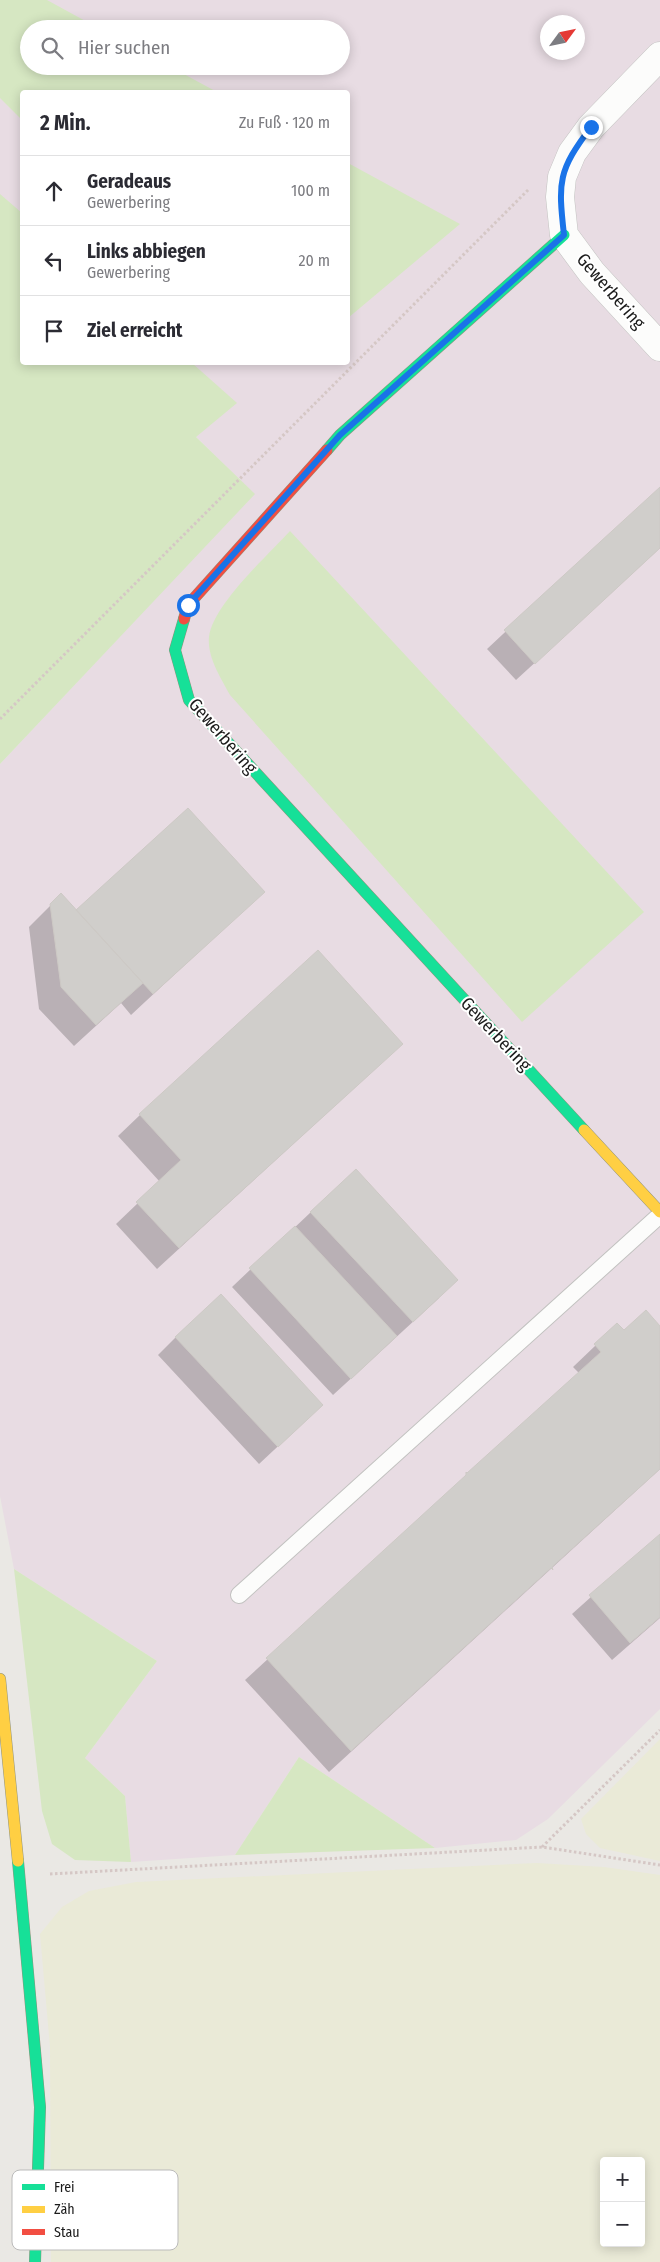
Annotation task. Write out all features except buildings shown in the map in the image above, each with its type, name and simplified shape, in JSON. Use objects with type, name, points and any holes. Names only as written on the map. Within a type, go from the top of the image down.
[{"type":"street","points":[[564,235],[560,197],[562,177],[572,152],[591,127],[660,56]]},
{"type":"street","name":"Gewerbering","points":[[660,347],[592,273],[564,235],[340,435],[188,605],[175,650],[189,700],[660,1214]]},
{"type":"street","points":[[0,1679],[20,1876],[40,2107],[38,2170]]},
{"type":"lane","points":[[239,1595],[660,1214]]},
{"type":"path","points":[[0,719],[535,183]]},
{"type":"path","points":[[542,1848],[660,1730]]},
{"type":"path","points":[[20,1876],[542,1848],[660,1865]]},
{"type":"shaded area","points":[[0,0],[660,0],[660,1709],[548,1819],[516,1840],[435,1848],[299,1757],[235,1855],[131,1862],[125,1796],[85,1758],[157,1661],[14,1569],[0,1496],[0,764],[254,494],[144,385],[93,365],[350,365],[350,90],[20,90],[20,335],[0,326]]},
{"type":"green space","points":[[0,0],[47,0],[84,20],[20,20],[20,75],[186,75],[213,90],[20,90],[20,118],[0,98]]},
{"type":"green space","points":[[350,164],[460,224],[350,316]]},
{"type":"green space","points":[[0,194],[20,211],[20,365],[194,365],[237,403],[196,437],[255,494],[0,764]]},
{"type":"green space","points":[[290,531],[644,912],[522,1022],[230,695],[215,667],[210,652],[209,637],[220,610],[242,581]]},
{"type":"green space","points":[[14,1569],[157,1661],[85,1758],[125,1796],[131,1862],[75,1860],[52,1844],[42,1811]]},
{"type":"green space","points":[[660,1739],[660,1861],[600,1848],[586,1834],[581,1819]]},
{"type":"green space","points":[[299,1757],[435,1848],[235,1855]]},
{"type":"green space","points":[[537,1863],[604,1867],[660,1875],[660,2262],[51,2262],[51,2250],[178,2250],[178,2170],[51,2170],[50,2047],[40,1934],[62,1907],[89,1891],[136,1882]]},
{"type":"traffic: fast","points":[[327,450],[340,435],[564,235]]},
{"type":"traffic: fast","points":[[184,619],[175,650],[189,700],[584,1130]]},
{"type":"traffic: fast","points":[[18,1861],[40,2107],[38,2170]]},
{"type":"traffic: fast","points":[[35,2250],[35,2262]]},
{"type":"traffic: slow","points":[[584,1130],[660,1212]]},
{"type":"traffic: slow","points":[[0,1679],[18,1861]]},
{"type":"traffic: jam","points":[[184,619],[188,605],[327,450]]},
{"type":"route","points":[[188,605],[340,435],[564,235],[560,197],[562,177],[572,152],[591,127]]}]
